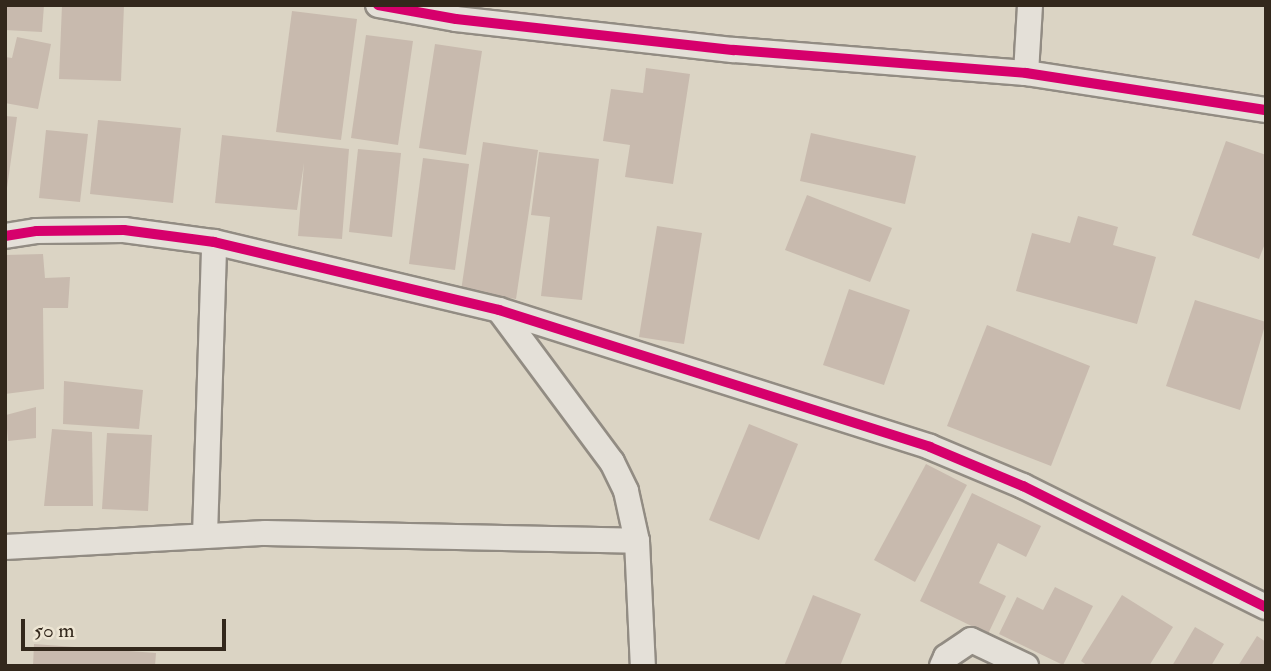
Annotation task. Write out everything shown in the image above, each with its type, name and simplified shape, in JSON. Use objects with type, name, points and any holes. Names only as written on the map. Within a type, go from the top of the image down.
[{"type":"street","points":[[378,5],[457,12],[734,50],[1026,73],[1266,110]]},
{"type":"street","points":[[1026,73],[1031,5]]},
{"type":"street","points":[[5,236],[36,231],[124,230],[214,242],[499,310],[930,447],[1023,485],[1266,607]]},
{"type":"street","points":[[205,536],[214,242]]},
{"type":"street","points":[[499,310],[612,461],[626,491],[637,541],[643,666]]},
{"type":"street","points":[[5,547],[266,533],[637,541]]},
{"type":"street","points":[[942,666],[946,657],[971,640],[1026,666]]},
{"type":"building","points":[[5,5],[44,5],[42,32],[5,30]]},
{"type":"building","points":[[62,5],[124,5],[121,81],[59,79]]},
{"type":"building","points":[[292,11],[357,19],[341,140],[276,132]]},
{"type":"building","points":[[366,35],[413,41],[398,145],[351,138]]},
{"type":"building","points":[[17,37],[51,44],[38,109],[5,103],[5,57],[12,58]]},
{"type":"building","points":[[435,44],[482,51],[466,155],[419,148]]},
{"type":"building","points":[[646,68],[690,74],[673,184],[625,177],[630,145],[603,141],[611,89],[643,93]]},
{"type":"building","points":[[5,116],[17,117],[7,188],[5,188]]},
{"type":"building","points":[[98,120],[181,128],[173,203],[90,194]]},
{"type":"building","points":[[46,130],[88,134],[80,202],[39,198]]},
{"type":"building","points":[[811,133],[916,156],[905,204],[800,181]]},
{"type":"building","points":[[222,135],[349,149],[342,239],[298,236],[304,163],[297,210],[215,203]]},
{"type":"building","points":[[1226,141],[1266,155],[1266,241],[1259,259],[1192,235]]},
{"type":"building","points":[[483,142],[538,150],[516,299],[461,291]]},
{"type":"building","points":[[358,149],[401,153],[392,237],[349,232]]},
{"type":"building","points":[[539,152],[599,159],[582,300],[541,296],[550,217],[531,215]]},
{"type":"building","points":[[423,158],[469,164],[455,270],[409,264]]},
{"type":"building","points":[[807,195],[892,228],[870,282],[785,250]]},
{"type":"building","points":[[1078,216],[1118,227],[1113,245],[1156,257],[1137,324],[1016,291],[1032,233],[1070,243]]},
{"type":"building","points":[[657,226],[702,233],[684,344],[639,337]]},
{"type":"building","points":[[43,254],[45,278],[70,277],[68,308],[43,308],[44,389],[5,394],[5,255]]},
{"type":"building","points":[[849,289],[910,310],[884,385],[823,365]]},
{"type":"building","points":[[1195,300],[1266,322],[1240,410],[1166,386]]},
{"type":"building","points":[[987,325],[1090,366],[1051,466],[947,426]]},
{"type":"building","points":[[64,381],[143,390],[139,429],[63,424]]},
{"type":"building","points":[[36,407],[36,438],[8,441],[6,415]]},
{"type":"building","points":[[749,424],[798,444],[759,540],[709,520]]},
{"type":"building","points":[[52,429],[92,432],[93,506],[44,506]]},
{"type":"building","points":[[107,433],[152,435],[148,511],[102,509]]},
{"type":"building","points":[[926,464],[967,485],[915,582],[874,560]]},
{"type":"building","points":[[972,493],[1041,526],[1026,557],[998,543],[979,583],[1006,596],[988,634],[920,601]]},
{"type":"building","points":[[1055,587],[1093,606],[1063,665],[999,634],[1017,597],[1043,610]]},
{"type":"building","points":[[813,595],[861,614],[840,666],[784,666]]},
{"type":"building","points":[[1122,595],[1173,627],[1149,666],[1088,666],[1081,661]]},
{"type":"building","points":[[1195,627],[1224,644],[1211,666],[1172,666]]},
{"type":"building","points":[[1257,636],[1266,642],[1266,666],[1238,666]]},
{"type":"building","points":[[34,644],[156,653],[155,666],[33,666]]},
{"type":"cycle path","points":[[378,5],[456,19],[734,50],[1026,73],[1266,110]]},
{"type":"cycle path","points":[[5,236],[36,231],[124,230],[214,242],[499,310],[930,447],[1023,486],[1266,607]]}]
